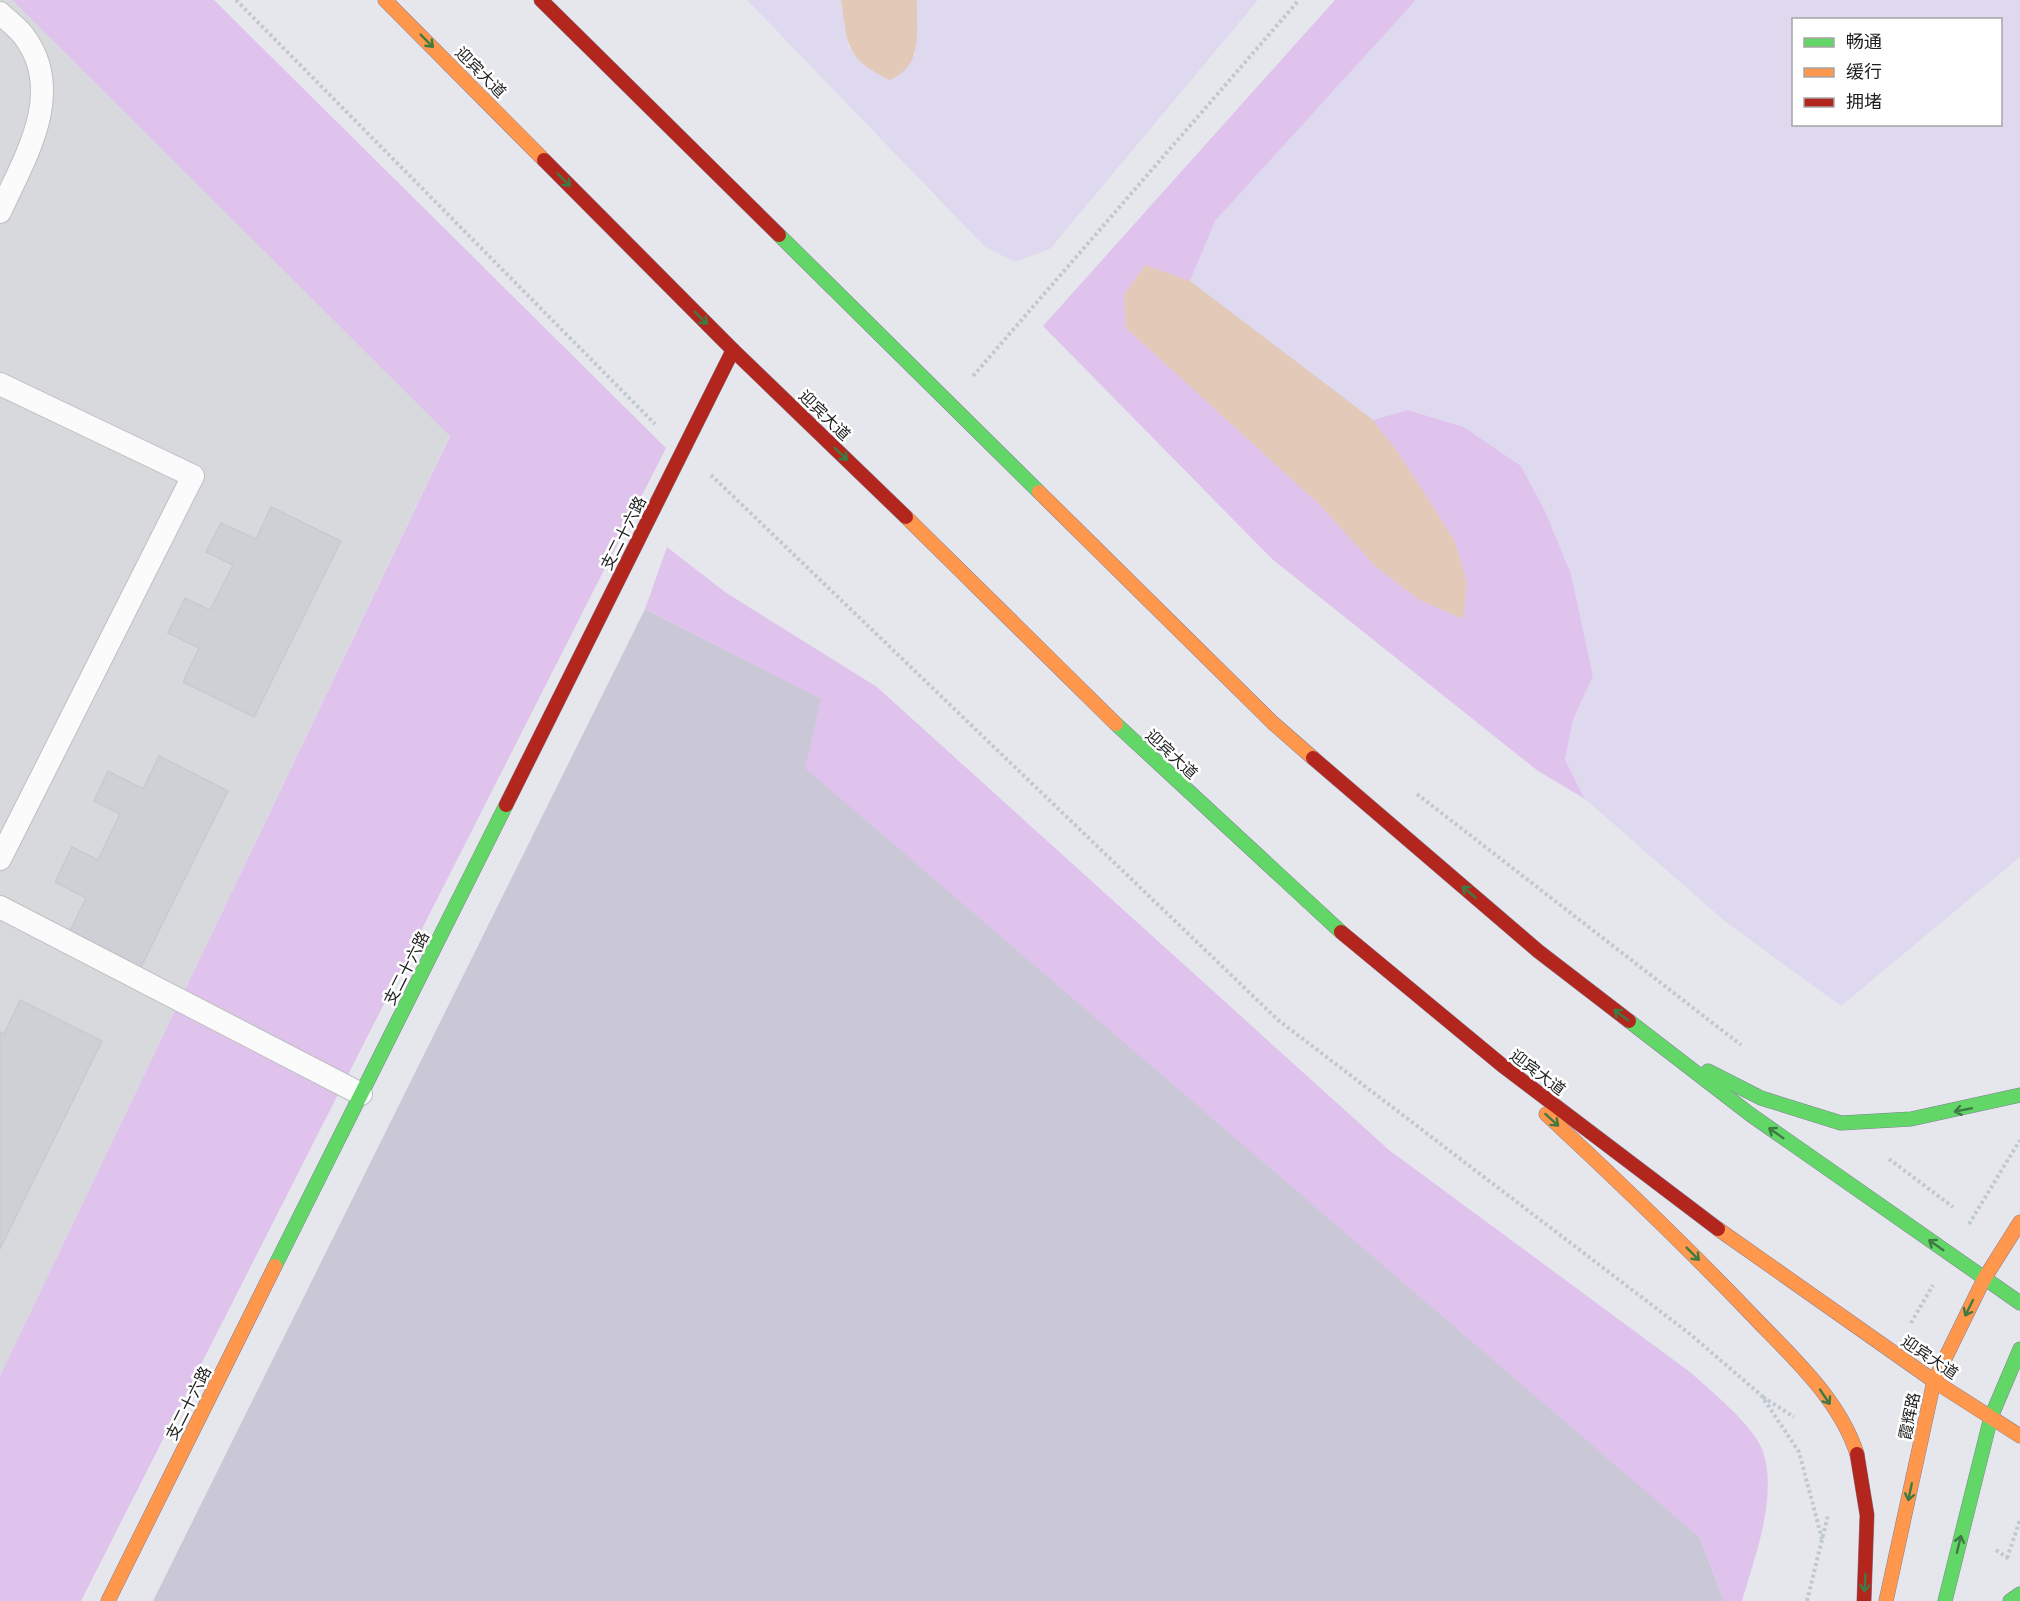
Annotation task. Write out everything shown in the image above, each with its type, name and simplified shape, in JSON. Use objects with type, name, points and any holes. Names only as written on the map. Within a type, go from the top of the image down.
[{"type":"main road","name":"迎宾大道","points":[[385,0],[733,350],[892,503],[1079,690],[1318,913],[1503,1066],[1722,1232],[1934,1381],[2020,1436]]},
{"type":"main road","points":[[541,0],[1273,723],[1538,951],[1751,1115],[2020,1303]]},
{"type":"main road","name":"支二十六路","points":[[108,1601],[733,350]]},
{"type":"main road","points":[[1400,981],[1638,1198],[1721,1281],[1818,1388],[1848,1431],[1867,1495],[1864,1601]]},
{"type":"main road","points":[[1645,1033],[1729,1084],[1785,1107],[1843,1123],[1914,1119],[1968,1109],[2020,1095]]},
{"type":"main road","name":"霞辉路","points":[[1886,1601],[1934,1381],[1984,1279],[2020,1222]]},
{"type":"main road","points":[[1945,1601],[1991,1417],[2020,1349]]},
{"type":"main road","points":[[2010,1601],[2020,1594]]},
{"type":"lane","points":[[0,13],[26,39],[30,47],[42,72],[43,102],[35,137],[0,212]]},
{"type":"lane","points":[[0,384],[193,476],[0,859]]},
{"type":"lane","points":[[0,907],[362,1094]]},
{"type":"path","points":[[236,0],[682,451],[703,468],[1278,1020],[1690,1334],[1761,1395],[1799,1452],[1822,1539]]},
{"type":"path","points":[[972,377],[1299,0]]},
{"type":"path","points":[[964,369],[980,385]]},
{"type":"path","points":[[1414,792],[1751,1052]]},
{"type":"path","points":[[1888,1158],[2004,1246]]},
{"type":"shaded area","points":[[0,0],[12,0],[450,435],[0,1376]]},
{"type":"shaded area","points":[[12,0],[214,0],[666,448],[81,1601],[0,1601],[0,1376],[450,436]]},
{"type":"shaded area","points":[[747,0],[841,0],[849,49],[915,56],[917,0],[1258,0],[1050,249],[1015,262],[985,247]]},
{"type":"shaded area","points":[[841,0],[917,0],[916,47],[908,66],[901,74],[890,80],[864,65],[857,57],[848,40]]},
{"type":"shaded area","points":[[1335,0],[1416,0],[1215,221],[1190,281],[1373,420],[1408,410],[1464,427],[1521,466],[1545,511],[1571,574],[1593,676],[1573,720],[1565,760],[1585,799],[1538,771],[1272,559],[1043,326]]},
{"type":"shaded area","points":[[1416,0],[2020,0],[2020,857],[1841,1006],[1727,923],[1585,799],[1565,760],[1573,720],[1593,676],[1571,574],[1545,511],[1521,466],[1464,427],[1409,410],[1373,420],[1190,281],[1215,221]]},
{"type":"shaded area","points":[[1145,265],[1190,281],[1373,420],[1399,454],[1455,541],[1467,584],[1463,619],[1418,599],[1375,566],[1319,504],[1126,328],[1124,295]]},
{"type":"shaded area","points":[[667,547],[725,592],[877,687],[1389,1150],[1690,1372],[1730,1408],[1757,1439],[1767,1467],[1767,1505],[1759,1545],[1742,1601],[1724,1601],[1700,1538],[805,768],[821,699],[645,609]]},
{"type":"shaded area","points":[[645,609],[822,699],[1700,1538],[1724,1601],[153,1601]]},
{"type":"building","points":[[271,507],[341,541],[254,717],[183,682],[199,648],[168,633],[185,598],[210,610],[233,565],[206,552],[221,523],[256,539]]},
{"type":"building","points":[[159,756],[228,791],[141,967],[70,931],[86,898],[55,882],[72,847],[98,860],[120,814],[94,801],[108,771],[143,789]]},
{"type":"building","points":[[20,1000],[102,1041],[0,1249],[0,1032],[4,1034]]},
{"type":"traffic: fast","points":[[779,235],[1039,492]]},
{"type":"traffic: fast","points":[[1116,724],[1341,932]]},
{"type":"traffic: fast","points":[[275,1266],[506,805]]},
{"type":"traffic: fast","points":[[1629,1021],[1751,1115],[2020,1303]]},
{"type":"traffic: fast","points":[[1708,1071],[1761,1098],[1841,1123],[1911,1119],[2020,1095]]},
{"type":"traffic: fast","points":[[1945,1601],[1991,1417],[2020,1349]]},
{"type":"traffic: fast","points":[[2010,1601],[2020,1594]]},
{"type":"traffic: slow","points":[[385,0],[544,160]]},
{"type":"traffic: slow","points":[[1039,492],[1273,723],[1313,758]]},
{"type":"traffic: slow","points":[[906,517],[1116,724]]},
{"type":"traffic: slow","points":[[1546,1114],[1676,1238],[1797,1362],[1838,1414],[1857,1454]]},
{"type":"traffic: slow","points":[[1886,1601],[1934,1381],[1984,1279],[2020,1222]]},
{"type":"traffic: slow","points":[[1718,1229],[1934,1381],[2020,1436]]},
{"type":"traffic: slow","points":[[108,1601],[275,1266]]},
{"type":"traffic: jam","points":[[541,0],[779,235]]},
{"type":"traffic: jam","points":[[544,160],[733,350],[906,517]]},
{"type":"traffic: jam","points":[[506,805],[733,350]]},
{"type":"traffic: jam","points":[[1313,758],[1538,951],[1629,1021]]},
{"type":"traffic: jam","points":[[1341,932],[1503,1066],[1718,1229]]},
{"type":"traffic: jam","points":[[1857,1454],[1867,1515],[1864,1601]]}]
